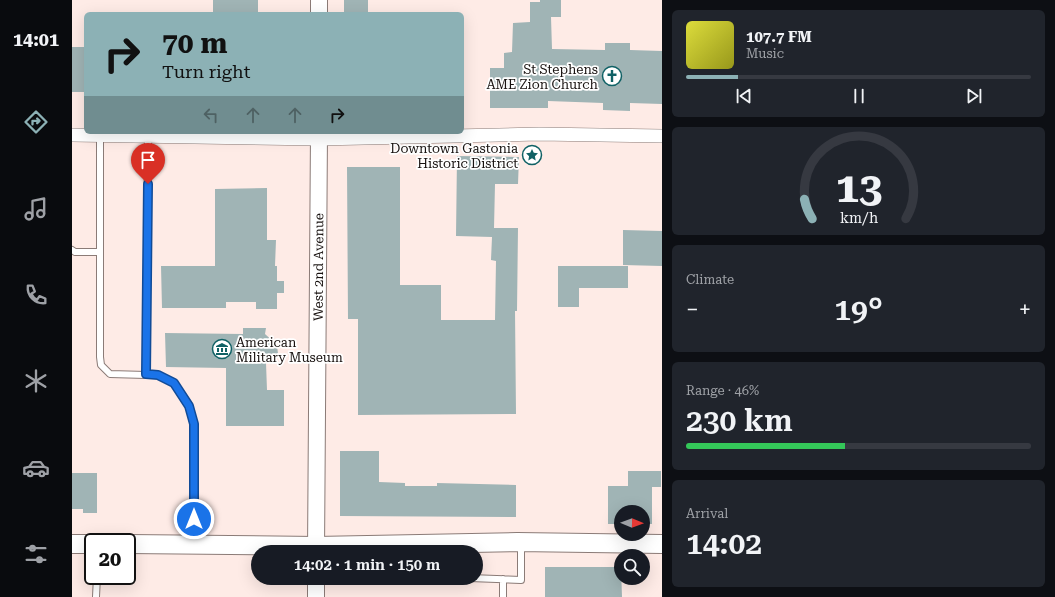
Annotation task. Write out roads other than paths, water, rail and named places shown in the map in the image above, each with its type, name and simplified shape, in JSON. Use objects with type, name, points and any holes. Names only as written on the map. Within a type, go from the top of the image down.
[{"type":"main road","points":[[470,545],[521,542],[662,544]]},
{"type":"main road","points":[[72,544],[84,544]]},
{"type":"main road","points":[[136,544],[251,547]]},
{"type":"street","points":[[319,0],[319,12]]},
{"type":"street","points":[[72,135],[148,137],[540,134],[662,136]]},
{"type":"street","name":"West 2nd Avenue","points":[[316,545],[319,136]]},
{"type":"street","points":[[316,585],[316,597]]},
{"type":"lane","points":[[100,136],[101,365],[110,374],[158,375],[174,383],[189,406],[194,424],[194,545]]},
{"type":"lane","points":[[146,374],[148,137]]},
{"type":"lane","points":[[72,250],[75,252],[100,252]]},
{"type":"lane","points":[[483,578],[521,580],[521,542]]},
{"type":"lane","points":[[503,579],[503,597]]},
{"type":"lane","points":[[96,597],[97,585]]},
{"type":"place","name":"St Stephens AME Zion Church","points":[[612,76]]},
{"type":"place","name":"Downtown Gastonia Historic District","points":[[532,155]]},
{"type":"place","name":"American Military Museum","points":[[222,349]]}]
